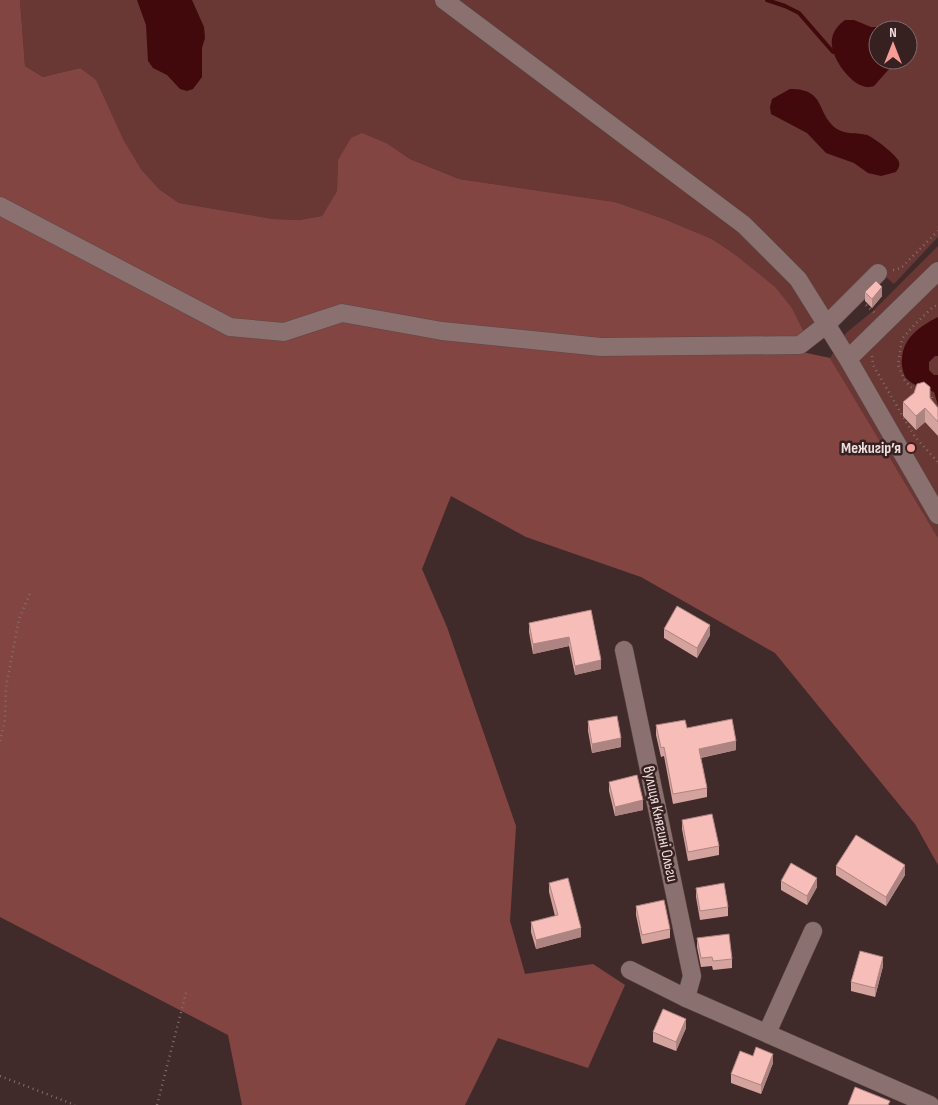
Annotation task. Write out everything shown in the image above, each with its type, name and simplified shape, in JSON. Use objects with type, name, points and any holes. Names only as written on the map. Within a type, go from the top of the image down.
[{"type":"street","points":[[444,0],[744,224],[798,279],[848,359],[938,515]]},
{"type":"street","points":[[0,206],[230,327],[284,332],[342,313],[442,331],[601,347],[800,345],[826,324],[878,273]]},
{"type":"street","points":[[848,359],[938,270]]},
{"type":"street","name":"вулиця Княгині Ольги","points":[[624,650],[692,976],[686,998]]},
{"type":"street","points":[[767,1033],[813,931]]},
{"type":"street","points":[[630,970],[686,998],[930,1105]]},
{"type":"path","points":[[878,273],[901,268],[938,231]]},
{"type":"path","points":[[856,295],[885,323]]},
{"type":"path","points":[[933,404],[931,394],[913,389],[905,381],[898,364],[902,339],[933,307],[938,305]]},
{"type":"path","points":[[868,339],[873,365],[901,415],[916,437],[938,462]]},
{"type":"path","points":[[0,741],[4,720],[6,687],[19,619],[31,591]]},
{"type":"path","points":[[157,1105],[187,990]]},
{"type":"path","points":[[0,1076],[75,1105]]},
{"type":"shaded area","points":[[0,0],[20,0],[25,66],[43,77],[80,68],[96,80],[123,139],[141,169],[159,189],[179,203],[273,219],[299,220],[322,216],[337,191],[338,160],[351,138],[362,133],[388,144],[410,159],[459,179],[615,202],[664,219],[712,239],[733,253],[775,287],[792,308],[804,332],[793,350],[830,358],[938,538],[938,865],[915,824],[775,653],[641,577],[526,537],[451,496],[422,569],[447,627],[516,826],[510,921],[525,974],[593,964],[625,985],[588,1068],[498,1038],[465,1105],[242,1105],[228,1035],[0,917]]},
{"type":"shaded area","points":[[20,0],[938,0],[938,237],[894,284],[877,269],[804,332],[792,308],[733,253],[712,239],[664,219],[615,202],[459,179],[410,159],[388,144],[338,160],[337,191],[322,216],[299,220],[273,219],[179,203],[159,189],[141,169],[80,68],[43,77],[25,66]]},
{"type":"shaded area","points":[[137,0],[192,0],[204,27],[205,38],[202,48],[202,77],[193,89],[187,91],[180,89],[167,75],[153,68],[148,61],[146,25]]},
{"type":"shaded area","points":[[845,20],[854,20],[868,26],[868,70],[888,70],[874,86],[864,87],[857,83],[841,67],[833,52],[832,45],[834,33]]},
{"type":"shaded area","points":[[790,89],[802,90],[815,97],[830,123],[837,129],[844,132],[867,135],[885,147],[898,159],[899,166],[896,172],[881,176],[868,173],[854,163],[826,153],[807,133],[771,114],[772,99]]},
{"type":"shaded area","name":"Межигір’я","points":[[938,246],[938,538],[830,358],[846,333],[873,311]]},
{"type":"shaded area","points":[[938,317],[938,356],[935,356],[929,362],[929,370],[934,375],[938,375],[938,405],[934,392],[915,385],[906,378],[903,372],[902,361],[903,352],[909,339],[925,324]]},
{"type":"building","points":[[876,281],[882,287],[872,299],[865,292]]},
{"type":"building","points":[[924,382],[930,387],[930,398],[938,408],[938,422],[925,408],[916,416],[903,402],[914,393],[917,384]]},
{"type":"building","points":[[677,606],[710,625],[697,648],[664,629]]},
{"type":"building","points":[[591,610],[601,660],[575,666],[569,637],[533,644],[529,623]]},
{"type":"building","points":[[617,716],[621,738],[592,744],[588,721]]},
{"type":"building","points":[[732,719],[736,741],[699,749],[707,788],[673,794],[664,747],[661,748],[656,725],[685,720],[687,728]]},
{"type":"building","points":[[637,775],[643,800],[615,807],[609,782]]},
{"type":"building","points":[[712,814],[719,846],[688,852],[682,820]]},
{"type":"building","points":[[856,835],[905,865],[886,897],[836,866]]},
{"type":"building","points":[[791,863],[817,878],[807,896],[781,881]]},
{"type":"building","points":[[568,878],[581,928],[536,940],[531,922],[558,915],[549,883]]},
{"type":"building","points":[[724,883],[728,907],[700,911],[696,888]]},
{"type":"building","points":[[664,900],[670,929],[642,935],[636,906]]},
{"type":"building","points":[[729,934],[732,959],[713,961],[712,957],[701,958],[697,938]]},
{"type":"building","points":[[860,951],[883,957],[875,988],[851,982]]},
{"type":"building","points":[[663,1009],[686,1019],[676,1042],[653,1032]]},
{"type":"building","points":[[756,1047],[773,1054],[761,1085],[731,1074],[740,1051],[753,1056]]},
{"type":"building","points":[[855,1087],[890,1101],[888,1105],[848,1105]]},
{"type":"waterway","points":[[767,0],[799,13],[833,52]]},
{"type":"place","name":"Межигір’я","points":[[911,448]]}]
